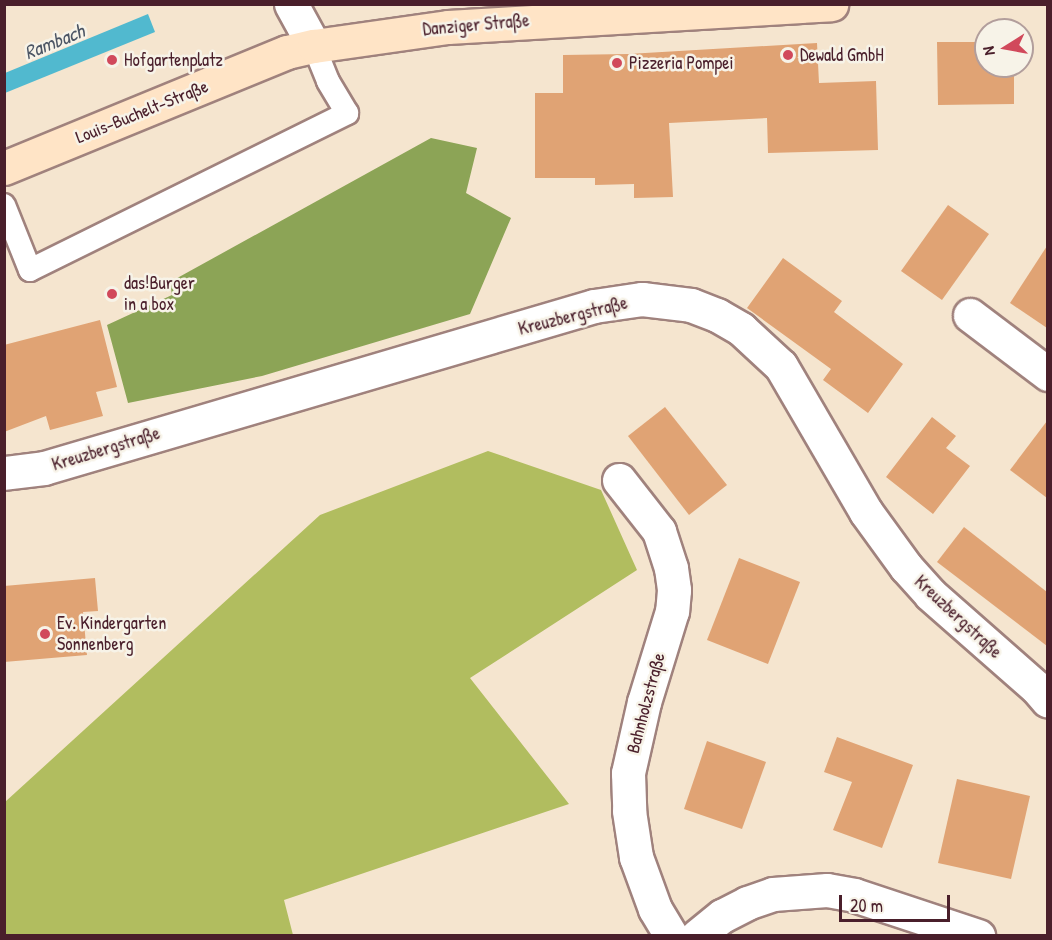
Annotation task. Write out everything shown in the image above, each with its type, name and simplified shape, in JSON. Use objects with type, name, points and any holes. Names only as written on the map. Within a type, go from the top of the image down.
[{"type":"main road","name":"Danziger Straße","points":[[314,46],[448,27],[691,8],[831,4]]},
{"type":"main road","name":"Louis-Buchelt-Straße","points":[[4,168],[287,52],[314,46]]},
{"type":"street","points":[[291,4],[314,46]]},
{"type":"street","name":"Kreuzbergstraße","points":[[4,473],[44,468],[602,304],[642,299],[691,305],[741,328],[782,366],[866,512],[906,567],[930,594],[1047,701]]},
{"type":"street","points":[[970,315],[1047,374]]},
{"type":"street","name":"Bahnholzstraße","points":[[619,480],[659,531],[671,568],[674,590],[672,611],[644,702],[628,773],[629,811],[636,857],[655,909],[671,936]]},
{"type":"street","points":[[697,936],[722,916],[747,903],[773,894],[800,890],[827,890],[854,895],[978,936]]},
{"type":"lane","points":[[4,205],[30,270],[347,113],[328,81],[314,46]]},
{"type":"green space","points":[[431,138],[477,148],[466,193],[511,218],[470,314],[262,376],[128,403],[107,325],[172,295],[170,282]]},
{"type":"green space","points":[[488,451],[601,490],[637,570],[470,678],[569,804],[284,900],[293,935],[5,935],[5,802],[320,515]]},
{"type":"water","points":[[148,14],[155,32],[5,93],[5,73]]},
{"type":"building","points":[[937,42],[974,42],[974,78],[1014,78],[1014,104],[938,105]]},
{"type":"building","points":[[817,43],[819,83],[876,81],[878,150],[768,153],[767,118],[669,123],[673,197],[634,198],[634,184],[595,185],[595,178],[535,178],[535,93],[563,93],[563,55],[628,54]]},
{"type":"building","points":[[948,205],[989,234],[942,300],[901,271]]},
{"type":"building","points":[[1047,246],[1047,328],[1010,303]]},
{"type":"building","points":[[783,258],[842,301],[834,312],[903,364],[868,413],[823,380],[831,369],[747,308]]},
{"type":"building","points":[[100,320],[117,387],[96,392],[103,416],[50,430],[46,416],[4,432],[4,345]]},
{"type":"building","points":[[665,407],[727,485],[689,515],[628,436]]},
{"type":"building","points":[[932,417],[956,436],[946,448],[970,466],[933,514],[886,477]]},
{"type":"building","points":[[1047,421],[1047,498],[1010,470]]},
{"type":"building","points":[[964,527],[1047,592],[1047,646],[937,562]]},
{"type":"building","points":[[739,558],[800,582],[768,664],[707,640]]},
{"type":"building","name":"Ev. Kindergarten Sonnenberg","points":[[95,578],[98,611],[83,612],[87,655],[4,662],[4,586]]},
{"type":"building","points":[[837,737],[913,765],[882,848],[833,830],[852,782],[824,772]]},
{"type":"building","points":[[707,741],[766,762],[742,829],[684,809]]},
{"type":"building","points":[[957,779],[1030,796],[1011,879],[938,863]]},
{"type":"place","name":"Dewald GmbH","points":[[788,55]]},
{"type":"place","name":"Hofgartenplatz","points":[[112,60]]},
{"type":"place","name":"Pizzeria Pompei","points":[[617,63]]},
{"type":"place","name":"das!Burger in a box","points":[[112,294]]},
{"type":"place","name":"Ev. Kindergarten Sonnenberg","points":[[45,634]]},
{"type":"water label","name":"Rambach","points":[[54,41]]}]
